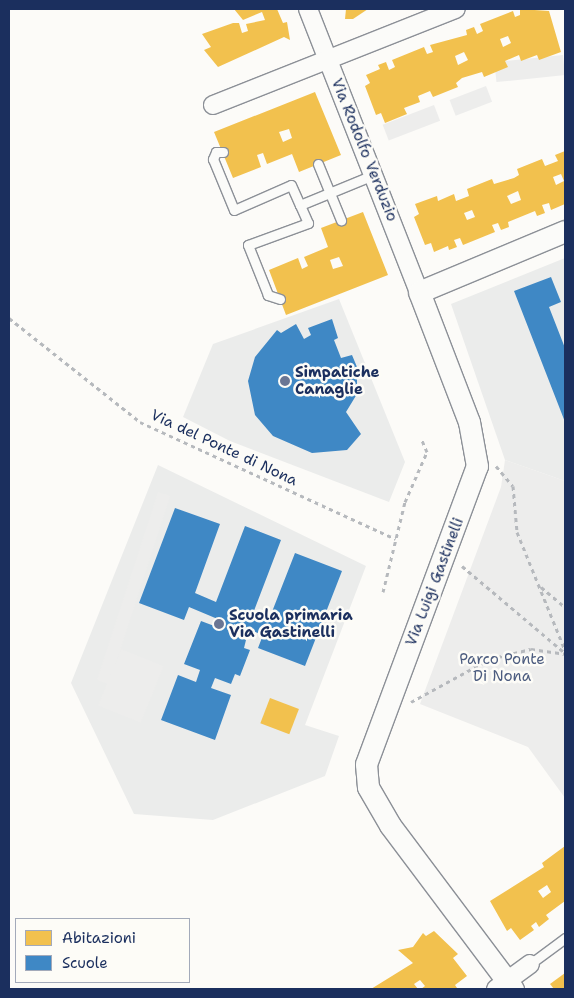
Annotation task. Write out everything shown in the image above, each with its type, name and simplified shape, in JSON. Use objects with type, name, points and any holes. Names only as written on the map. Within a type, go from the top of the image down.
[{"type":"street","name":"Via Rodolfo Verduzio","points":[[308,9],[419,292]]},
{"type":"street","points":[[213,106],[456,9]]},
{"type":"street","points":[[419,292],[565,231]]},
{"type":"street","name":"Via Luigi Gastinelli","points":[[419,292],[469,422],[477,466],[366,764],[368,787],[390,825],[505,987]]},
{"type":"street","points":[[505,987],[530,964]]},
{"type":"lane","points":[[223,152],[216,152],[213,159],[234,210],[291,186],[308,223],[248,245],[268,295],[280,299]]},
{"type":"lane","points":[[318,164],[341,220]]},
{"type":"lane","points":[[300,205],[373,175]]},
{"type":"lane","points":[[530,964],[565,938]]},
{"type":"path","name":"Via del Ponte di Nona","points":[[9,318],[140,422],[396,539]]},
{"type":"path","points":[[383,592],[405,502],[427,452],[422,440]]},
{"type":"path","points":[[496,466],[513,486],[517,532],[565,652]]},
{"type":"path","points":[[462,566],[565,652]]},
{"type":"path","points":[[539,585],[565,607]]},
{"type":"path","points":[[412,702],[490,659],[531,649],[565,652]]},
{"type":"shaded area","points":[[565,258],[565,481],[505,460],[451,304]]},
{"type":"shaded area","name":"Simpatiche Canaglie","points":[[339,299],[405,462],[389,502],[230,441],[183,417],[213,344]]},
{"type":"shaded area","name":"Scuola primaria Via Gastinelli","points":[[158,465],[366,566],[305,725],[339,736],[325,776],[213,820],[134,814],[71,683]]},
{"type":"green space","points":[[563,55],[565,75],[496,82],[494,62]]},
{"type":"green space","points":[[486,86],[492,102],[456,116],[450,100]]},
{"type":"green space","points":[[434,105],[440,121],[389,141],[383,125]]},
{"type":"green space","name":"Parco Ponte Di Nona","points":[[505,460],[565,481],[565,798],[528,747],[420,704],[501,487]]},
{"type":"green space","points":[[158,492],[170,496],[109,684],[97,680]]},
{"type":"green space","points":[[121,649],[164,666],[141,723],[98,706]]},
{"type":"building: Abitazioni","points":[[234,9],[277,9],[283,23],[287,22],[290,40],[284,37],[218,67],[204,50],[211,47],[202,34],[233,23],[239,23],[242,33],[248,31],[246,24],[265,20],[262,12],[243,20]]},
{"type":"building: Abitazioni","points":[[346,9],[368,9],[353,19],[345,19]]},
{"type":"building: Abitazioni","points":[[520,9],[549,11],[561,52],[539,60],[537,55],[521,61],[519,55],[505,61],[508,67],[484,77],[482,72],[462,78],[456,83],[458,87],[433,97],[430,91],[418,96],[420,102],[404,108],[407,114],[385,123],[381,113],[376,115],[365,86],[370,83],[366,75],[380,69],[378,65],[386,62],[389,70],[395,67],[392,60],[424,47],[427,54],[433,52],[430,45],[467,35],[466,30],[474,27],[477,34],[483,31],[480,24],[513,11],[515,17],[520,15]],"holes":[[[508,36],[511,43],[503,47],[500,39]],[[464,52],[468,60],[458,65],[455,56]]]},
{"type":"building: Abitazioni","points":[[315,92],[341,155],[299,172],[292,154],[267,164],[263,153],[257,155],[261,167],[233,178],[214,132]],"holes":[[[289,129],[292,138],[283,142],[279,132]]]},
{"type":"building: Abitazioni","points":[[565,151],[565,204],[551,210],[549,203],[542,205],[545,213],[537,216],[535,211],[508,222],[509,227],[501,230],[498,223],[492,225],[495,232],[463,245],[460,238],[454,240],[457,247],[449,250],[448,246],[434,252],[431,243],[425,245],[414,217],[419,214],[415,204],[437,196],[438,201],[454,194],[456,201],[469,196],[467,189],[492,179],[494,184],[514,178],[519,175],[517,169],[542,159],[545,166],[558,161],[555,155]],"holes":[[[561,174],[564,181],[556,185],[553,177]],[[518,191],[521,200],[511,204],[507,196]],[[472,210],[475,217],[467,220],[464,213]]]},
{"type":"building: Abitazioni","points":[[363,212],[388,275],[286,315],[269,270],[298,258],[302,269],[308,266],[304,257],[328,247],[321,228]],"holes":[[[339,257],[343,266],[333,269],[330,260]]]},
{"type":"building: Abitazioni","points":[[270,698],[299,709],[289,734],[260,723]]},
{"type":"building: Abitazioni","points":[[565,846],[565,901],[546,915],[549,919],[539,927],[536,922],[531,926],[534,930],[520,940],[511,928],[507,931],[490,901],[544,867],[542,863]],"holes":[[[547,885],[551,892],[543,898],[538,891]]]},
{"type":"building: Abitazioni","points":[[434,931],[458,954],[453,958],[467,976],[455,985],[457,988],[421,989],[425,986],[420,980],[414,984],[418,989],[371,989],[413,963],[398,950],[413,947],[423,933],[426,936]]},
{"type":"building: Abitazioni","points":[[565,973],[565,989],[554,989],[550,984]]},
{"type":"building: Scuole","points":[[551,277],[561,302],[549,307],[565,348],[565,422],[514,291]]},
{"type":"building: Scuole","points":[[332,319],[338,338],[334,340],[341,358],[352,355],[357,367],[357,394],[346,412],[361,434],[347,450],[312,453],[273,436],[255,415],[248,381],[255,357],[277,330],[281,333],[296,324],[304,339],[311,335],[308,328]]},
{"type":"building: Scuole","points":[[175,508],[220,524],[195,593],[216,602],[245,526],[281,540],[252,616],[268,622],[295,553],[342,571],[305,666],[258,648],[263,635],[234,624],[230,634],[246,640],[244,648],[250,650],[240,676],[235,674],[231,684],[215,678],[211,688],[231,695],[215,740],[161,720],[178,675],[196,682],[200,670],[184,664],[201,621],[217,627],[220,620],[189,607],[184,620],[139,603]]},
{"type":"place","name":"Simpatiche Canaglie","points":[[285,381]]},
{"type":"place","name":"Scuola primaria Via Gastinelli","points":[[219,624]]}]
